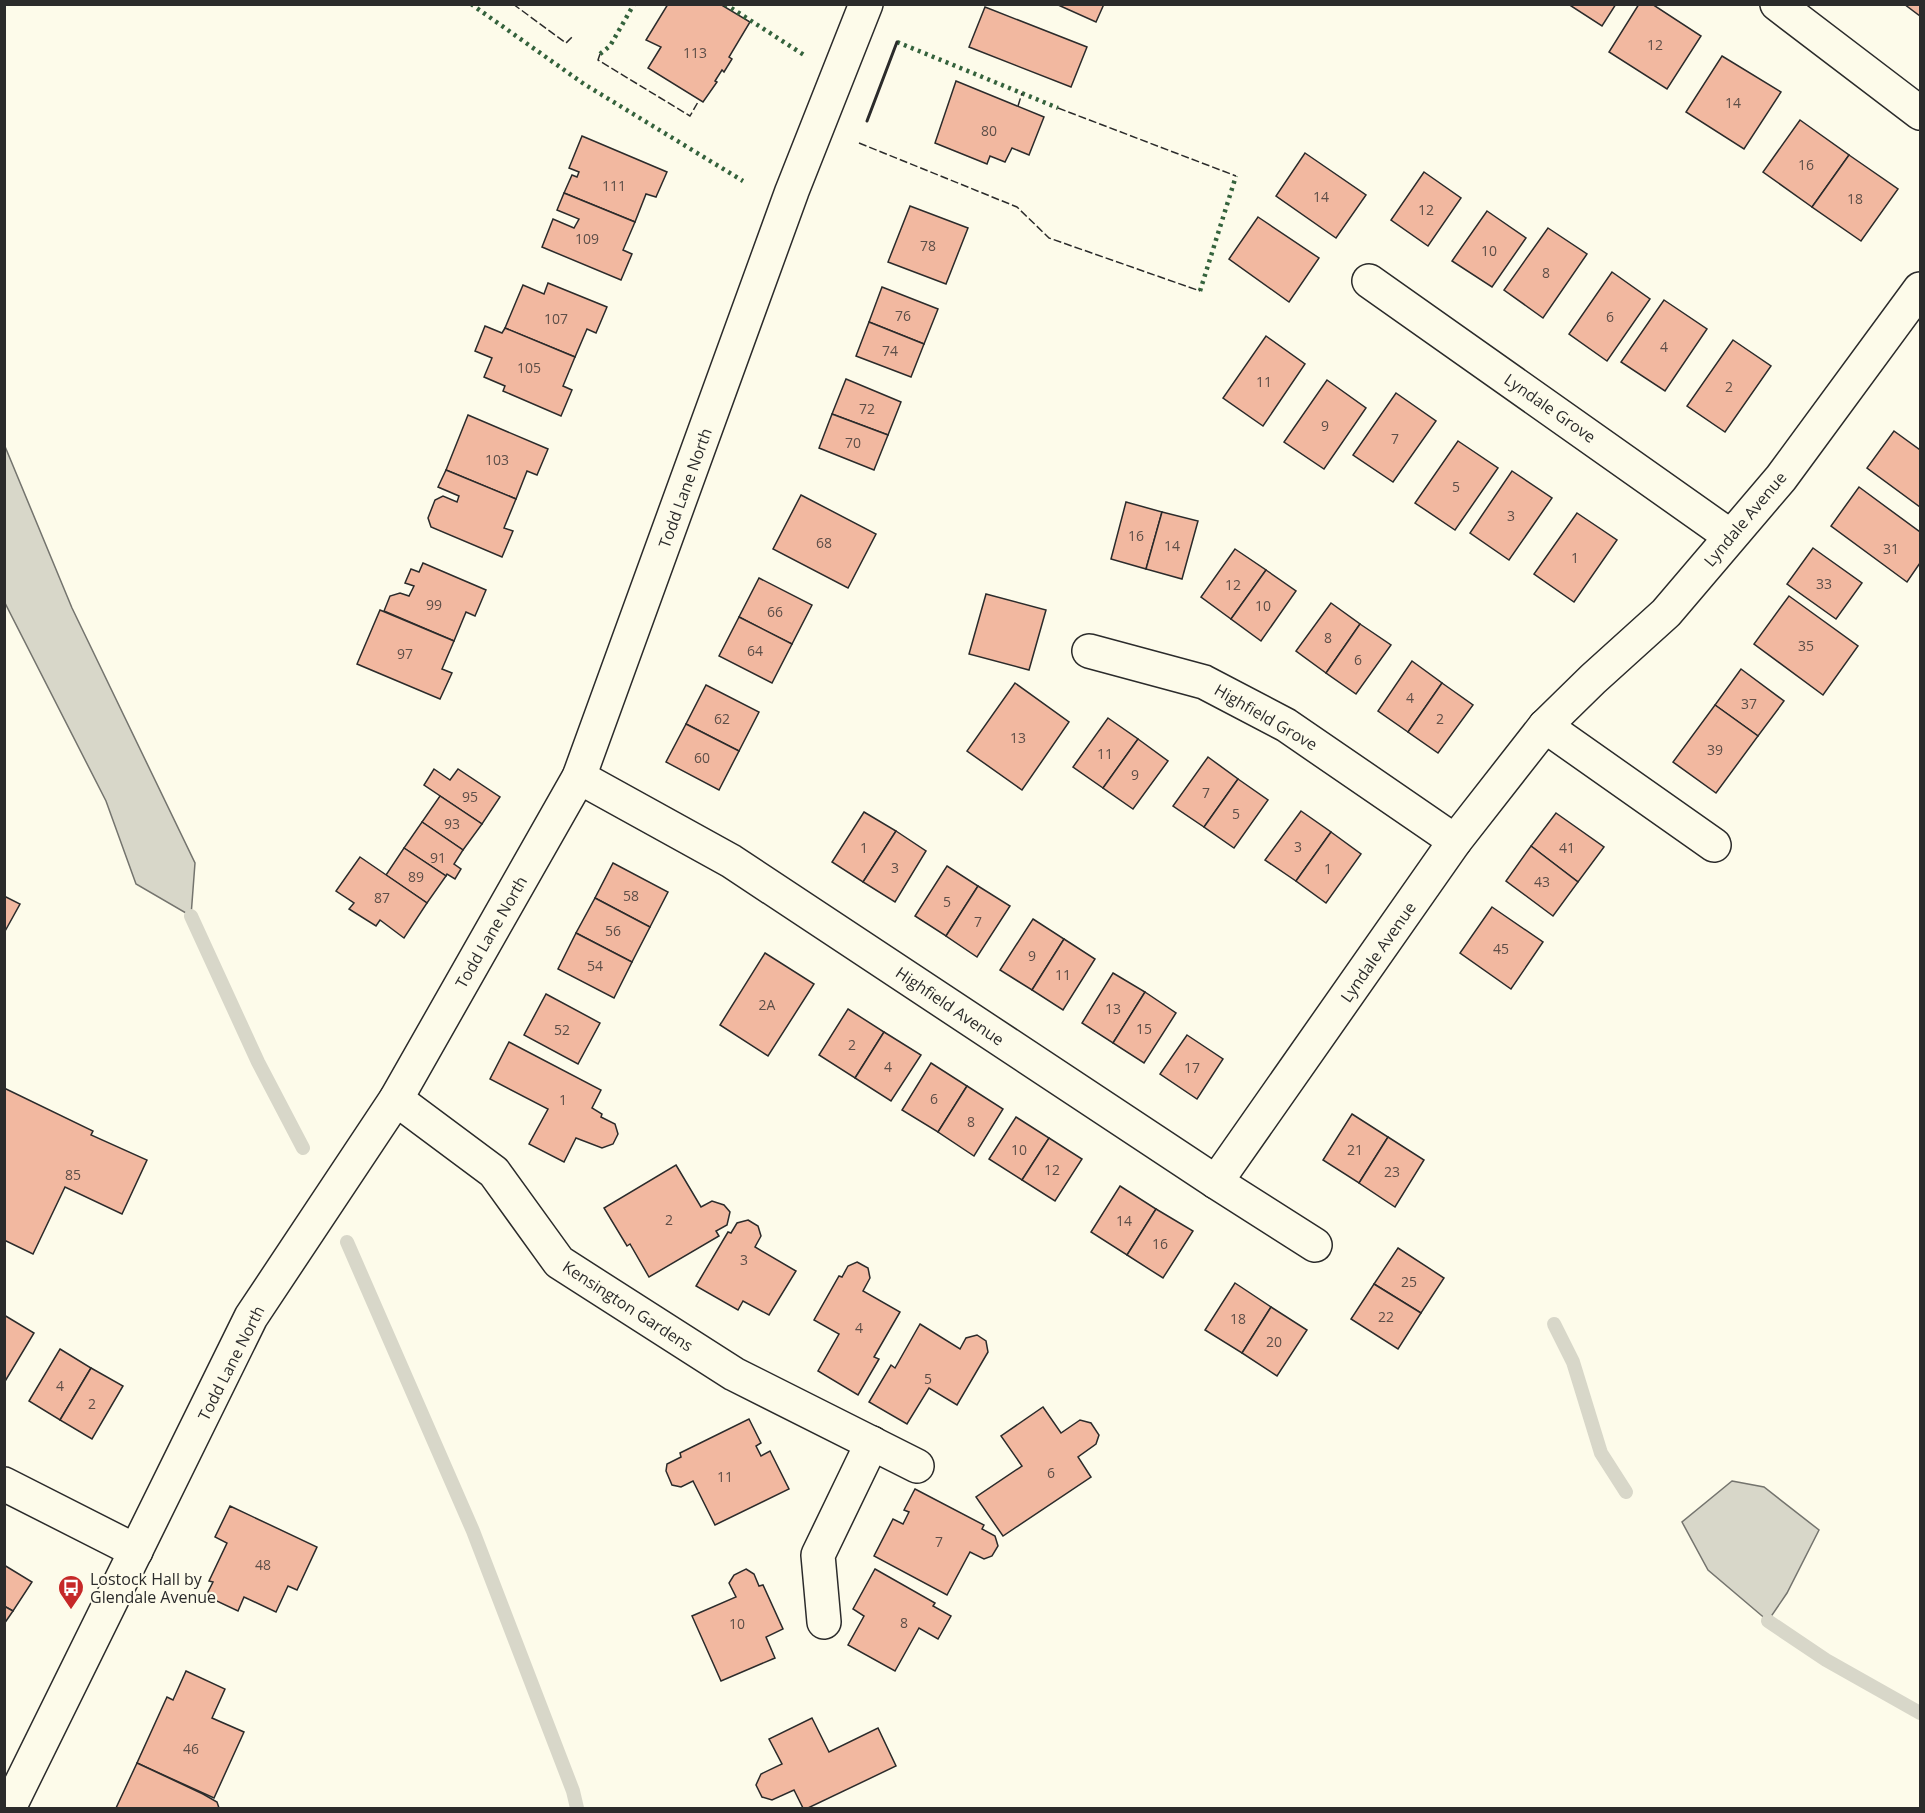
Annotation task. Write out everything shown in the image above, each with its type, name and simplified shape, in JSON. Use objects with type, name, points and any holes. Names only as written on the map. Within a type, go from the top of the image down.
[{"type":"street","name":"Todd Lane North","points":[[9,1809],[251,1317],[396,1099],[579,777],[792,191],[866,4]]},
{"type":"street","points":[[1777,4],[1920,113]]},
{"type":"street","name":"Lyndale Grove","points":[[1369,281],[1730,536]]},
{"type":"street","name":"Lyndale Avenue","points":[[1216,1182],[1455,841],[1545,726],[1593,678],[1666,613],[1781,478],[1920,289]]},
{"type":"street","name":"Highfield Grove","points":[[1089,651],[1204,682],[1286,725],[1455,841]]},
{"type":"street","points":[[1545,726],[1714,845]]},
{"type":"street","name":"Highfield Avenue","points":[[579,777],[731,861],[1315,1245]]},
{"type":"street","name":"Kensington Gardens","points":[[396,1099],[494,1172],[559,1262],[734,1374],[917,1466]]},
{"type":"street","points":[[824,1622],[818,1555],[872,1443]]},
{"type":"street","points":[[4,1484],[136,1551]]},
{"type":"shaded area","points":[[4,444],[72,608],[195,863],[191,916],[136,884],[106,801],[5,603]]},
{"type":"shaded area","points":[[1732,1481],[1764,1487],[1819,1530],[1787,1593],[1768,1621],[1708,1570],[1682,1522]]},
{"type":"building","points":[[668,4],[720,4],[750,22],[729,57],[732,59],[724,72],[722,70],[715,81],[717,82],[703,102],[648,68],[661,47],[646,40]]},
{"type":"building","points":[[1056,4],[1104,4],[1096,22]]},
{"type":"building","points":[[1568,4],[1616,4],[1602,26]]},
{"type":"building","points":[[1639,4],[1652,4],[1701,36],[1667,89],[1609,52]]},
{"type":"building","points":[[1904,4],[1920,4],[1920,16]]},
{"type":"building","points":[[985,7],[1087,47],[1071,87],[969,47]]},
{"type":"building","points":[[1722,56],[1781,92],[1744,149],[1686,112]]},
{"type":"building","points":[[956,81],[1044,117],[1029,155],[1012,148],[1005,162],[990,156],[987,164],[935,143]]},
{"type":"building","points":[[1800,120],[1849,155],[1812,207],[1763,172]]},
{"type":"building","points":[[582,136],[667,172],[656,197],[646,194],[635,222],[564,193],[572,175],[577,177],[579,172],[569,168]]},
{"type":"building","points":[[1305,153],[1366,195],[1336,238],[1276,196]]},
{"type":"building","points":[[1849,155],[1898,189],[1861,241],[1812,207]]},
{"type":"building","points":[[1424,172],[1461,198],[1428,246],[1391,220]]},
{"type":"building","points":[[564,193],[635,222],[623,250],[632,254],[621,280],[542,247],[553,219],[574,228],[579,219],[557,210]]},
{"type":"building","points":[[910,206],[968,228],[946,284],[888,262]]},
{"type":"building","points":[[1487,211],[1526,238],[1492,287],[1452,261]]},
{"type":"building","points":[[1258,217],[1319,258],[1289,302],[1229,259]]},
{"type":"building","points":[[1548,228],[1587,254],[1543,318],[1504,290]]},
{"type":"building","points":[[1612,272],[1650,299],[1607,361],[1569,334]]},
{"type":"building","points":[[548,283],[607,307],[596,333],[587,329],[575,357],[505,328],[523,285],[544,294]]},
{"type":"building","points":[[882,287],[938,309],[924,344],[869,322]]},
{"type":"building","points":[[1664,300],[1707,329],[1665,391],[1621,362]]},
{"type":"building","points":[[869,322],[924,344],[911,377],[856,356]]},
{"type":"building","points":[[485,326],[502,333],[505,328],[575,357],[563,386],[572,390],[561,416],[503,391],[505,386],[484,377],[492,358],[475,351]]},
{"type":"building","points":[[1266,336],[1305,364],[1263,426],[1223,398]]},
{"type":"building","points":[[1733,340],[1771,366],[1725,432],[1687,406]]},
{"type":"building","points":[[846,379],[901,402],[888,435],[832,414]]},
{"type":"building","points":[[1327,380],[1366,408],[1324,469],[1284,442]]},
{"type":"building","points":[[1396,393],[1436,421],[1393,482],[1353,455]]},
{"type":"building","points":[[832,414],[888,435],[874,470],[819,448]]},
{"type":"building","points":[[468,415],[548,449],[537,475],[527,471],[516,499],[446,470]]},
{"type":"building","points":[[1894,431],[1920,450],[1920,507],[1867,468]]},
{"type":"building","points":[[1458,441],[1498,468],[1455,530],[1415,503]]},
{"type":"building","points":[[446,470],[516,499],[504,528],[513,531],[502,557],[431,527],[428,518],[435,500],[443,496],[457,502],[459,496],[438,487]]},
{"type":"building","points":[[1512,471],[1552,498],[1509,560],[1470,533]]},
{"type":"building","points":[[1859,487],[1920,532],[1920,563],[1907,582],[1831,526]]},
{"type":"building","points":[[801,495],[876,534],[848,588],[773,549]]},
{"type":"building","points":[[1126,502],[1162,512],[1146,569],[1111,559]]},
{"type":"building","points":[[1162,512],[1198,521],[1182,579],[1146,569]]},
{"type":"building","points":[[1577,513],[1617,540],[1574,602],[1534,574]]},
{"type":"building","points":[[1813,548],[1862,583],[1836,619],[1787,584]]},
{"type":"building","points":[[1235,549],[1266,570],[1231,619],[1201,597]]},
{"type":"building","points":[[423,563],[486,590],[475,616],[466,612],[454,641],[384,611],[390,596],[400,593],[409,596],[414,586],[405,583],[411,569],[419,572]]},
{"type":"building","points":[[1266,570],[1296,591],[1261,641],[1231,619]]},
{"type":"building","points":[[759,578],[812,605],[792,644],[739,617]]},
{"type":"building","points":[[986,594],[1046,610],[1029,670],[969,654]]},
{"type":"building","points":[[1789,596],[1858,646],[1823,695],[1754,644]]},
{"type":"building","points":[[1331,603],[1360,624],[1326,673],[1296,651]]},
{"type":"building","points":[[380,610],[454,641],[442,669],[452,673],[440,699],[357,664]]},
{"type":"building","points":[[739,617],[792,644],[772,683],[719,656]]},
{"type":"building","points":[[1360,624],[1391,645],[1356,694],[1326,673]]},
{"type":"building","points":[[1412,661],[1442,683],[1408,732],[1378,711]]},
{"type":"building","points":[[1741,669],[1784,701],[1758,736],[1715,705]]},
{"type":"building","points":[[1015,683],[1069,722],[1022,790],[967,751]]},
{"type":"building","points":[[1442,683],[1473,705],[1438,753],[1408,732]]},
{"type":"building","points":[[706,685],[759,712],[739,751],[686,724]]},
{"type":"building","points":[[1715,705],[1758,736],[1716,793],[1673,762]]},
{"type":"building","points":[[1108,718],[1138,739],[1103,788],[1073,767]]},
{"type":"building","points":[[686,724],[739,751],[719,790],[666,762]]},
{"type":"building","points":[[1138,739],[1168,761],[1133,809],[1103,788]]},
{"type":"building","points":[[1208,757],[1238,779],[1204,827],[1173,806]]},
{"type":"building","points":[[434,769],[450,780],[458,769],[500,797],[482,824],[424,785]]},
{"type":"building","points":[[1238,779],[1268,800],[1234,848],[1204,827]]},
{"type":"building","points":[[440,796],[482,824],[463,850],[422,822]]},
{"type":"building","points":[[1301,811],[1331,832],[1296,881],[1265,860]]},
{"type":"building","points":[[864,812],[896,831],[863,882],[832,862]]},
{"type":"building","points":[[1556,813],[1604,847],[1578,882],[1531,846]]},
{"type":"building","points":[[422,822],[463,850],[454,864],[461,869],[455,879],[447,874],[446,876],[404,848]]},
{"type":"building","points":[[896,831],[926,851],[895,902],[863,882]]},
{"type":"building","points":[[1331,832],[1361,854],[1326,903],[1296,881]]},
{"type":"building","points":[[1531,846],[1578,882],[1553,916],[1506,881]]},
{"type":"building","points":[[404,848],[446,876],[427,903],[386,875]]},
{"type":"building","points":[[360,857],[427,903],[404,938],[380,920],[376,926],[349,909],[354,903],[336,891]]},
{"type":"building","points":[[613,863],[668,892],[650,927],[595,898]]},
{"type":"building","points":[[947,866],[978,886],[946,936],[915,916]]},
{"type":"building","points":[[978,886],[1010,906],[977,957],[946,936]]},
{"type":"building","points":[[4,896],[20,904],[4,933]]},
{"type":"building","points":[[595,898],[650,927],[632,962],[576,933]]},
{"type":"building","points":[[1492,907],[1543,942],[1511,989],[1460,953]]},
{"type":"building","points":[[1033,919],[1064,939],[1032,990],[1000,970]]},
{"type":"building","points":[[576,933],[632,962],[614,998],[558,969]]},
{"type":"building","points":[[1064,939],[1095,959],[1063,1010],[1032,990]]},
{"type":"building","points":[[765,953],[814,984],[768,1056],[720,1025]]},
{"type":"building","points":[[1113,973],[1145,992],[1113,1043],[1082,1023]]},
{"type":"building","points":[[1145,992],[1176,1013],[1144,1063],[1113,1043]]},
{"type":"building","points":[[546,994],[600,1023],[578,1064],[524,1035]]},
{"type":"building","points":[[848,1009],[884,1032],[855,1078],[819,1055]]},
{"type":"building","points":[[884,1032],[921,1055],[891,1101],[855,1078]]},
{"type":"building","points":[[1187,1035],[1223,1059],[1197,1099],[1160,1074]]},
{"type":"building","points":[[509,1042],[601,1090],[592,1108],[602,1114],[601,1117],[615,1124],[618,1134],[613,1144],[602,1148],[576,1138],[564,1162],[529,1144],[548,1109],[490,1079]]},
{"type":"building","points":[[931,1063],[967,1086],[938,1132],[902,1110]]},
{"type":"building","points":[[967,1086],[1003,1109],[974,1156],[938,1132]]},
{"type":"building","points":[[4,1088],[93,1131],[91,1135],[147,1160],[122,1214],[65,1187],[33,1254],[4,1240]]},
{"type":"building","points":[[1352,1114],[1388,1137],[1359,1183],[1323,1160]]},
{"type":"building","points":[[1016,1117],[1049,1138],[1022,1180],[989,1159]]},
{"type":"building","points":[[1388,1137],[1424,1160],[1395,1207],[1359,1183]]},
{"type":"building","points":[[1049,1138],[1082,1159],[1055,1201],[1022,1180]]},
{"type":"building","points":[[676,1165],[701,1207],[712,1201],[724,1205],[730,1212],[727,1225],[716,1231],[719,1236],[649,1277],[630,1244],[627,1246],[604,1208]]},
{"type":"building","points":[[1120,1186],[1156,1209],[1127,1255],[1091,1232]]},
{"type":"building","points":[[1156,1209],[1193,1231],[1163,1278],[1127,1255]]},
{"type":"building","points":[[748,1220],[758,1226],[761,1236],[755,1247],[796,1271],[769,1315],[743,1301],[738,1310],[696,1286],[728,1232],[731,1233],[737,1223]]},
{"type":"building","points":[[1398,1248],[1444,1278],[1421,1313],[1374,1284]]},
{"type":"building","points":[[857,1262],[868,1268],[870,1278],[863,1291],[900,1312],[874,1357],[879,1359],[858,1395],[818,1371],[839,1334],[814,1320],[839,1276],[842,1277],[848,1266]]},
{"type":"building","points":[[1235,1283],[1271,1307],[1242,1353],[1205,1330]]},
{"type":"building","points":[[1374,1284],[1421,1313],[1398,1349],[1351,1319]]},
{"type":"building","points":[[1271,1307],[1307,1330],[1277,1376],[1242,1353]]},
{"type":"building","points":[[4,1315],[34,1333],[4,1383]]},
{"type":"building","points":[[920,1324],[960,1349],[966,1338],[977,1335],[986,1341],[988,1352],[957,1405],[929,1388],[907,1424],[869,1402],[891,1365],[895,1368]]},
{"type":"building","points":[[60,1349],[91,1368],[60,1420],[29,1401]]},
{"type":"building","points":[[91,1368],[123,1386],[92,1439],[60,1420]]},
{"type":"building","points":[[1043,1407],[1061,1433],[1080,1420],[1091,1423],[1099,1435],[1096,1444],[1078,1457],[1091,1477],[1003,1536],[976,1497],[1022,1466],[1001,1436]]},
{"type":"building","points":[[749,1419],[761,1443],[756,1446],[761,1456],[770,1451],[789,1489],[715,1525],[693,1481],[681,1487],[672,1485],[666,1471],[667,1464],[681,1457],[680,1453]]},
{"type":"building","points":[[915,1489],[984,1525],[982,1529],[995,1536],[998,1546],[992,1556],[984,1559],[970,1552],[947,1595],[874,1556],[893,1519],[903,1524],[909,1512],[904,1510]]},
{"type":"building","points":[[230,1506],[317,1547],[297,1590],[288,1586],[276,1612],[244,1597],[238,1611],[206,1596],[213,1582],[209,1581],[227,1543],[215,1537]]},
{"type":"building","points":[[4,1565],[32,1582],[13,1611],[4,1606]]},
{"type":"building","points":[[746,1569],[754,1574],[759,1586],[763,1585],[783,1629],[766,1637],[775,1658],[721,1681],[692,1616],[736,1597],[729,1583],[734,1575]]},
{"type":"building","points":[[875,1569],[935,1603],[933,1606],[951,1616],[938,1639],[919,1628],[895,1671],[848,1645],[864,1616],[853,1609]]},
{"type":"building","points":[[4,1606],[13,1611],[4,1624]]},
{"type":"building","points":[[186,1671],[225,1689],[212,1718],[244,1732],[214,1798],[137,1763],[167,1697],[173,1700]]},
{"type":"building","points":[[812,1718],[829,1752],[878,1728],[896,1766],[808,1808],[803,1808],[794,1790],[772,1800],[762,1797],[756,1785],[761,1774],[782,1764],[769,1739]]},
{"type":"building","points":[[137,1763],[203,1794],[217,1802],[219,1808],[116,1808]]},
{"type":"waterway","points":[[191,916],[258,1062],[303,1148]]},
{"type":"waterway","points":[[347,1242],[473,1531],[573,1791],[577,1808]]},
{"type":"waterway","points":[[1554,1324],[1573,1362],[1601,1453],[1626,1492]]},
{"type":"waterway","points":[[1768,1621],[1826,1660],[1920,1713]]},
{"type":"hedge","points":[[471,4],[584,84],[743,181]]},
{"type":"hedge","points":[[600,54],[610,46],[634,4]]},
{"type":"hedge","points":[[725,4],[804,55]]},
{"type":"hedge","points":[[897,42],[1058,108]]},
{"type":"hedge","points":[[1200,291],[1236,176]]},
{"type":"fence","points":[[513,4],[566,43],[572,37]]},
{"type":"fence","points":[[600,54],[598,60],[690,116],[698,102]]},
{"type":"fence","points":[[1018,106],[1022,93]]},
{"type":"fence","points":[[1058,108],[1236,176]]},
{"type":"fence","points":[[859,143],[1017,207],[1049,238],[1200,291]]},
{"type":"wall","points":[[867,121],[897,42]]},
{"type":"place","name":"Lostock Hall by Glendale Avenue","points":[[71,1611]]}]
